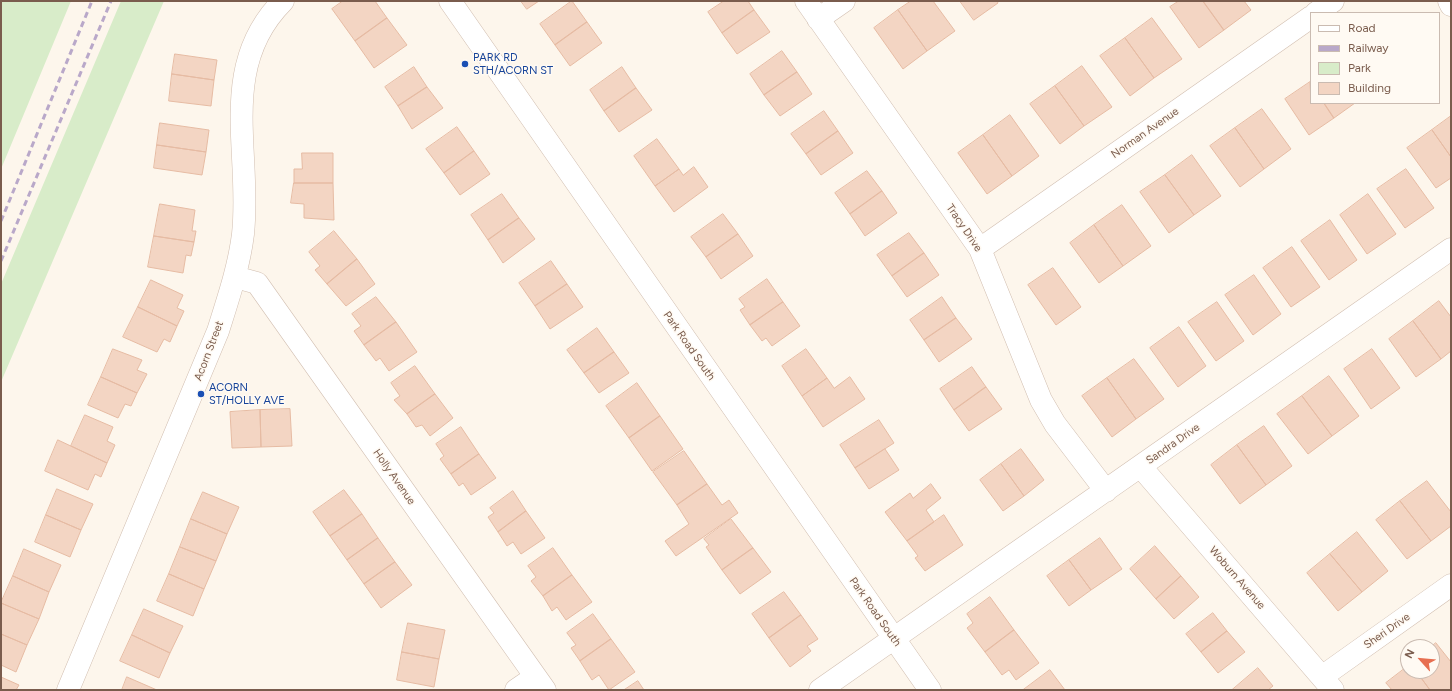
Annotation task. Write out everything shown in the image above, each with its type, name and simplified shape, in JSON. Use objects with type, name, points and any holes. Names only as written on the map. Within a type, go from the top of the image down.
[{"type":"street","name":"Acorn Street","points":[[68,690],[218,331],[235,277],[243,234],[244,190],[240,110],[243,82],[247,61],[259,32],[283,1]]},
{"type":"street","name":"Park Road South","points":[[450,1],[930,690]]},
{"type":"street","name":"Tracy Drive","points":[[806,1],[980,249],[1041,400],[1055,424],[1106,491]]},
{"type":"street","points":[[818,19],[844,1]]},
{"type":"street","points":[[1317,12],[1333,1]]},
{"type":"street","points":[[1449,1],[1451,5]]},
{"type":"street","name":"Norman Avenue","points":[[980,249],[1310,18]]},
{"type":"street","name":"Sandra Drive","points":[[820,690],[1451,249]]},
{"type":"street","name":"Holly Avenue","points":[[235,277],[257,283],[540,683]]},
{"type":"street","name":"Woburn Avenue","points":[[1141,467],[1328,683]]},
{"type":"street","name":"Sheri Drive","points":[[1328,683],[1451,585]]},
{"type":"street","points":[[516,690],[540,683]]},
{"type":"green space","points":[[1,1],[71,1],[1,169]]},
{"type":"green space","points":[[121,1],[164,1],[1,382],[1,284]]},
{"type":"building","points":[[343,1],[375,1],[387,18],[355,41],[332,9]]},
{"type":"building","points":[[521,1],[539,1],[527,9]]},
{"type":"building","points":[[572,1],[587,22],[555,45],[540,24]]},
{"type":"building","points":[[724,1],[748,1],[754,10],[722,33],[708,12]]},
{"type":"building","points":[[911,1],[933,1],[955,31],[927,51],[898,10]]},
{"type":"building","points":[[960,1],[997,1],[998,3],[974,20]]},
{"type":"building","points":[[1179,1],[1203,1],[1224,30],[1199,48],[1170,7]]},
{"type":"building","points":[[1203,1],[1244,1],[1251,10],[1224,30]]},
{"type":"building","points":[[754,10],[770,32],[737,54],[722,33]]},
{"type":"building","points":[[898,10],[927,51],[903,69],[874,28]]},
{"type":"building","points":[[387,18],[407,45],[374,68],[355,41]]},
{"type":"building","points":[[1152,18],[1182,59],[1154,78],[1125,38]]},
{"type":"building","points":[[587,22],[602,43],[570,66],[555,45]]},
{"type":"building","points":[[1125,38],[1154,78],[1130,96],[1100,56]]},
{"type":"building","points":[[782,51],[797,72],[764,95],[750,74]]},
{"type":"building","points":[[175,54],[217,60],[214,80],[172,74]]},
{"type":"building","points":[[1082,66],[1112,107],[1084,126],[1055,86]]},
{"type":"building","points":[[414,67],[427,87],[398,106],[385,87]]},
{"type":"building","points":[[622,67],[636,88],[604,111],[590,90]]},
{"type":"building","points":[[797,72],[812,94],[780,116],[764,95]]},
{"type":"building","points":[[172,74],[214,80],[211,106],[169,101]]},
{"type":"building","points":[[1310,82],[1310,104],[1325,104],[1334,118],[1309,135],[1285,99]]},
{"type":"building","points":[[1055,86],[1084,126],[1060,144],[1030,104]]},
{"type":"building","points":[[427,87],[443,108],[412,129],[398,106]]},
{"type":"building","points":[[636,88],[652,110],[619,132],[604,111]]},
{"type":"building","points":[[1325,104],[1354,104],[1334,118]]},
{"type":"building","points":[[1262,109],[1291,149],[1264,169],[1235,128]]},
{"type":"building","points":[[824,111],[838,131],[806,154],[791,134]]},
{"type":"building","points":[[1010,115],[1039,156],[1012,176],[983,135]]},
{"type":"building","points":[[1451,116],[1451,157],[1432,130]]},
{"type":"building","points":[[160,123],[209,130],[206,152],[157,145]]},
{"type":"building","points":[[457,127],[474,151],[444,173],[426,149]]},
{"type":"building","points":[[1235,128],[1264,169],[1240,187],[1210,146]]},
{"type":"building","points":[[1432,130],[1451,157],[1451,178],[1436,188],[1407,148]]},
{"type":"building","points":[[838,131],[853,153],[821,175],[806,154]]},
{"type":"building","points":[[983,135],[1012,176],[987,194],[958,153]]},
{"type":"building","points":[[657,139],[679,169],[655,186],[634,156]]},
{"type":"building","points":[[157,145],[206,152],[202,175],[154,168]]},
{"type":"building","points":[[474,151],[490,174],[460,195],[444,173]]},
{"type":"building","points":[[302,153],[333,153],[333,183],[294,183],[294,169],[302,169]]},
{"type":"building","points":[[1192,155],[1221,196],[1194,215],[1165,175]]},
{"type":"building","points":[[694,167],[708,187],[674,212],[655,186],[679,169],[683,175]]},
{"type":"building","points":[[1406,169],[1434,208],[1405,228],[1377,189]]},
{"type":"building","points":[[867,171],[882,191],[850,214],[835,193]]},
{"type":"building","points":[[1165,175],[1194,215],[1169,233],[1140,192]]},
{"type":"building","points":[[294,183],[333,183],[334,220],[304,218],[304,204],[291,203]]},
{"type":"building","points":[[882,191],[897,213],[865,236],[850,214]]},
{"type":"building","points":[[502,194],[519,218],[488,240],[471,215]]},
{"type":"building","points":[[1368,194],[1396,234],[1367,254],[1340,215]]},
{"type":"building","points":[[160,204],[195,210],[192,231],[196,231],[194,242],[154,236]]},
{"type":"building","points":[[1122,205],[1151,246],[1123,266],[1094,225]]},
{"type":"building","points":[[723,214],[738,234],[706,257],[691,237]]},
{"type":"building","points":[[519,218],[535,239],[503,263],[488,240]]},
{"type":"building","points":[[1330,220],[1357,260],[1329,280],[1301,241]]},
{"type":"building","points":[[1094,225],[1123,266],[1099,283],[1070,243]]},
{"type":"building","points":[[334,231],[357,259],[327,284],[315,270],[320,266],[309,252]]},
{"type":"building","points":[[909,233],[924,253],[892,276],[877,255]]},
{"type":"building","points":[[738,234],[753,256],[721,279],[706,257]]},
{"type":"building","points":[[154,236],[194,242],[191,256],[186,255],[183,273],[148,267]]},
{"type":"building","points":[[1292,247],[1320,287],[1291,307],[1263,268]]},
{"type":"building","points":[[924,253],[939,275],[907,297],[892,276]]},
{"type":"building","points":[[357,259],[375,284],[346,306],[327,284]]},
{"type":"building","points":[[551,261],[567,284],[535,306],[519,283]]},
{"type":"building","points":[[1053,268],[1081,307],[1056,325],[1028,285]]},
{"type":"building","points":[[1254,275],[1281,314],[1253,335],[1225,295]]},
{"type":"building","points":[[767,279],[783,302],[750,325],[740,310],[745,307],[739,299]]},
{"type":"building","points":[[151,280],[183,295],[177,308],[184,311],[177,326],[138,307]]},
{"type":"building","points":[[567,284],[583,307],[550,329],[535,306]]},
{"type":"building","points":[[376,297],[396,322],[364,345],[354,331],[361,326],[352,314]]},
{"type":"building","points":[[942,297],[956,318],[924,340],[910,320]]},
{"type":"building","points":[[1439,301],[1451,317],[1451,351],[1441,359],[1413,321]]},
{"type":"building","points":[[783,302],[800,326],[772,346],[766,338],[762,341],[750,325]]},
{"type":"building","points":[[1217,302],[1244,341],[1216,361],[1188,322]]},
{"type":"building","points":[[138,307],[177,326],[170,342],[164,339],[157,352],[123,337]]},
{"type":"building","points":[[956,318],[972,339],[939,362],[924,340]]},
{"type":"building","points":[[1413,321],[1441,359],[1416,377],[1389,339]]},
{"type":"building","points":[[396,322],[417,352],[389,371],[380,358],[376,361],[364,345]]},
{"type":"building","points":[[1179,327],[1206,366],[1178,387],[1150,348]]},
{"type":"building","points":[[597,328],[614,352],[584,373],[567,350]]},
{"type":"building","points":[[113,349],[142,360],[137,370],[147,374],[137,393],[101,377]]},
{"type":"building","points":[[806,349],[827,378],[802,396],[782,366]]},
{"type":"building","points":[[1372,349],[1400,388],[1371,409],[1344,369]]},
{"type":"building","points":[[614,352],[629,373],[599,393],[584,373]]},
{"type":"building","points":[[1134,359],[1164,399],[1136,419],[1107,378]]},
{"type":"building","points":[[415,366],[435,394],[407,414],[394,400],[400,396],[391,383]]},
{"type":"building","points":[[972,367],[986,387],[954,410],[940,389]]},
{"type":"building","points":[[1329,376],[1359,416],[1332,436],[1302,396]]},
{"type":"building","points":[[101,377],[137,393],[131,406],[125,404],[118,418],[88,405]]},
{"type":"building","points":[[850,377],[865,399],[823,427],[802,396],[827,378],[834,388]]},
{"type":"building","points":[[1107,378],[1136,419],[1112,437],[1082,396]]},
{"type":"building","points":[[637,383],[660,416],[629,438],[606,406]]},
{"type":"building","points":[[986,387],[1002,409],[969,431],[954,410]]},
{"type":"building","points":[[435,394],[453,418],[430,436],[422,425],[416,427],[407,414]]},
{"type":"building","points":[[1302,396],[1332,436],[1308,454],[1277,414]]},
{"type":"building","points":[[290,409],[292,446],[261,447],[260,410]]},
{"type":"building","points":[[260,410],[261,447],[232,448],[230,412]]},
{"type":"building","points":[[85,415],[113,427],[107,441],[115,445],[107,463],[71,446]]},
{"type":"building","points":[[660,416],[683,449],[652,471],[629,438]]},
{"type":"building","points":[[879,420],[894,443],[855,468],[840,445]]},
{"type":"building","points":[[1264,426],[1292,466],[1266,485],[1237,445]]},
{"type":"building","points":[[461,427],[479,454],[451,474],[440,459],[444,456],[436,444]]},
{"type":"building","points":[[58,440],[107,463],[101,477],[95,474],[88,490],[45,471]]},
{"type":"building","points":[[1237,445],[1266,485],[1240,504],[1211,465]]},
{"type":"building","points":[[885,449],[899,470],[869,489],[855,468]]},
{"type":"building","points":[[1021,449],[1044,480],[1024,496],[1001,464]]},
{"type":"building","points":[[684,451],[707,484],[677,505],[653,472]]},
{"type":"building","points":[[479,454],[496,478],[471,495],[463,483],[459,486],[451,474]]},
{"type":"building","points":[[1001,464],[1024,496],[1003,511],[980,480]]},
{"type":"building","points":[[1427,481],[1451,512],[1451,526],[1431,541],[1400,501]]},
{"type":"building","points":[[707,484],[722,505],[729,500],[738,513],[676,556],[665,541],[689,524],[677,505]]},
{"type":"building","points":[[931,484],[941,498],[926,510],[934,522],[907,541],[885,512],[910,493],[913,498]]},
{"type":"building","points":[[57,489],[93,504],[81,530],[46,515]]},
{"type":"building","points":[[344,490],[362,514],[330,536],[313,512]]},
{"type":"building","points":[[513,491],[526,511],[498,532],[488,517],[494,513],[490,508]]},
{"type":"building","points":[[203,492],[239,507],[227,534],[191,519]]},
{"type":"building","points":[[1400,501],[1431,541],[1407,559],[1376,520]]},
{"type":"building","points":[[526,511],[545,538],[521,554],[513,542],[507,546],[498,532]]},
{"type":"building","points":[[362,514],[378,538],[347,560],[330,536]]},
{"type":"building","points":[[46,515],[81,530],[70,557],[35,542]]},
{"type":"building","points":[[944,515],[963,545],[925,571],[915,558],[918,556],[907,541]]},
{"type":"building","points":[[191,519],[227,534],[216,561],[180,547]]},
{"type":"building","points":[[731,519],[753,548],[722,570],[706,547],[709,545],[704,539]]},
{"type":"building","points":[[1357,532],[1388,571],[1362,592],[1330,554]]},
{"type":"building","points":[[378,538],[395,562],[364,584],[347,560]]},
{"type":"building","points":[[1100,538],[1122,569],[1091,590],[1069,560]]},
{"type":"building","points":[[1155,546],[1181,576],[1156,599],[1130,569]]},
{"type":"building","points":[[180,547],[216,561],[204,589],[169,574]]},
{"type":"building","points":[[553,548],[572,575],[543,596],[531,581],[536,577],[528,566]]},
{"type":"building","points":[[753,548],[771,572],[740,594],[722,570]]},
{"type":"building","points":[[24,549],[61,565],[49,592],[13,576]]},
{"type":"building","points":[[1330,554],[1362,592],[1338,611],[1307,573]]},
{"type":"building","points":[[1069,560],[1091,590],[1069,606],[1047,576]]},
{"type":"building","points":[[395,562],[412,585],[381,608],[364,584]]},
{"type":"building","points":[[169,574],[204,589],[193,616],[157,601]]},
{"type":"building","points":[[572,575],[592,602],[566,620],[557,607],[552,611],[543,596]]},
{"type":"building","points":[[13,576],[49,592],[39,619],[1,603]]},
{"type":"building","points":[[1181,576],[1199,597],[1174,619],[1156,599]]},
{"type":"building","points":[[784,592],[801,615],[769,638],[752,614]]},
{"type":"building","points":[[990,597],[1014,630],[985,652],[967,628],[973,623],[967,614]]},
{"type":"building","points":[[1,603],[39,619],[27,645],[1,634]]},
{"type":"building","points":[[144,609],[183,626],[170,653],[132,635]]},
{"type":"building","points":[[1213,613],[1227,631],[1201,652],[1186,634]]},
{"type":"building","points":[[593,614],[611,639],[580,661],[571,648],[576,645],[567,633]]},
{"type":"building","points":[[801,615],[818,639],[807,646],[811,651],[790,667],[769,638]]},
{"type":"building","points":[[408,623],[445,630],[439,659],[402,652]]},
{"type":"building","points":[[1014,630],[1039,663],[1016,680],[1009,670],[1002,675],[985,652]]},
{"type":"building","points":[[1227,631],[1245,652],[1218,673],[1201,652]]},
{"type":"building","points":[[1,634],[27,645],[16,672],[1,665]]},
{"type":"building","points":[[132,635],[170,653],[159,678],[120,661]]},
{"type":"building","points":[[611,639],[635,672],[609,690],[599,675],[592,680],[580,661]]},
{"type":"building","points":[[1440,648],[1451,662],[1451,690],[1430,690],[1422,679],[1440,679]]},
{"type":"building","points":[[402,652],[439,659],[434,687],[397,680]]},
{"type":"building","points":[[1258,668],[1273,686],[1268,690],[1232,690]]},
{"type":"building","points":[[1050,670],[1065,690],[1023,690]]},
{"type":"building","points":[[1400,672],[1400,679],[1422,679],[1430,690],[1392,690],[1386,683]]},
{"type":"building","points":[[1,677],[19,685],[16,690],[1,690]]},
{"type":"building","points":[[127,677],[157,690],[122,690]]},
{"type":"building","points":[[638,681],[644,690],[624,690]]},
{"type":"railway","points":[[1,221],[92,1]]},
{"type":"railway","points":[[1,261],[111,1]]},
{"type":"place","name":"PARK RD STH/ACORN ST","points":[[465,64]]},
{"type":"place","name":"ACORN ST/HOLLY AVE","points":[[201,394]]}]
